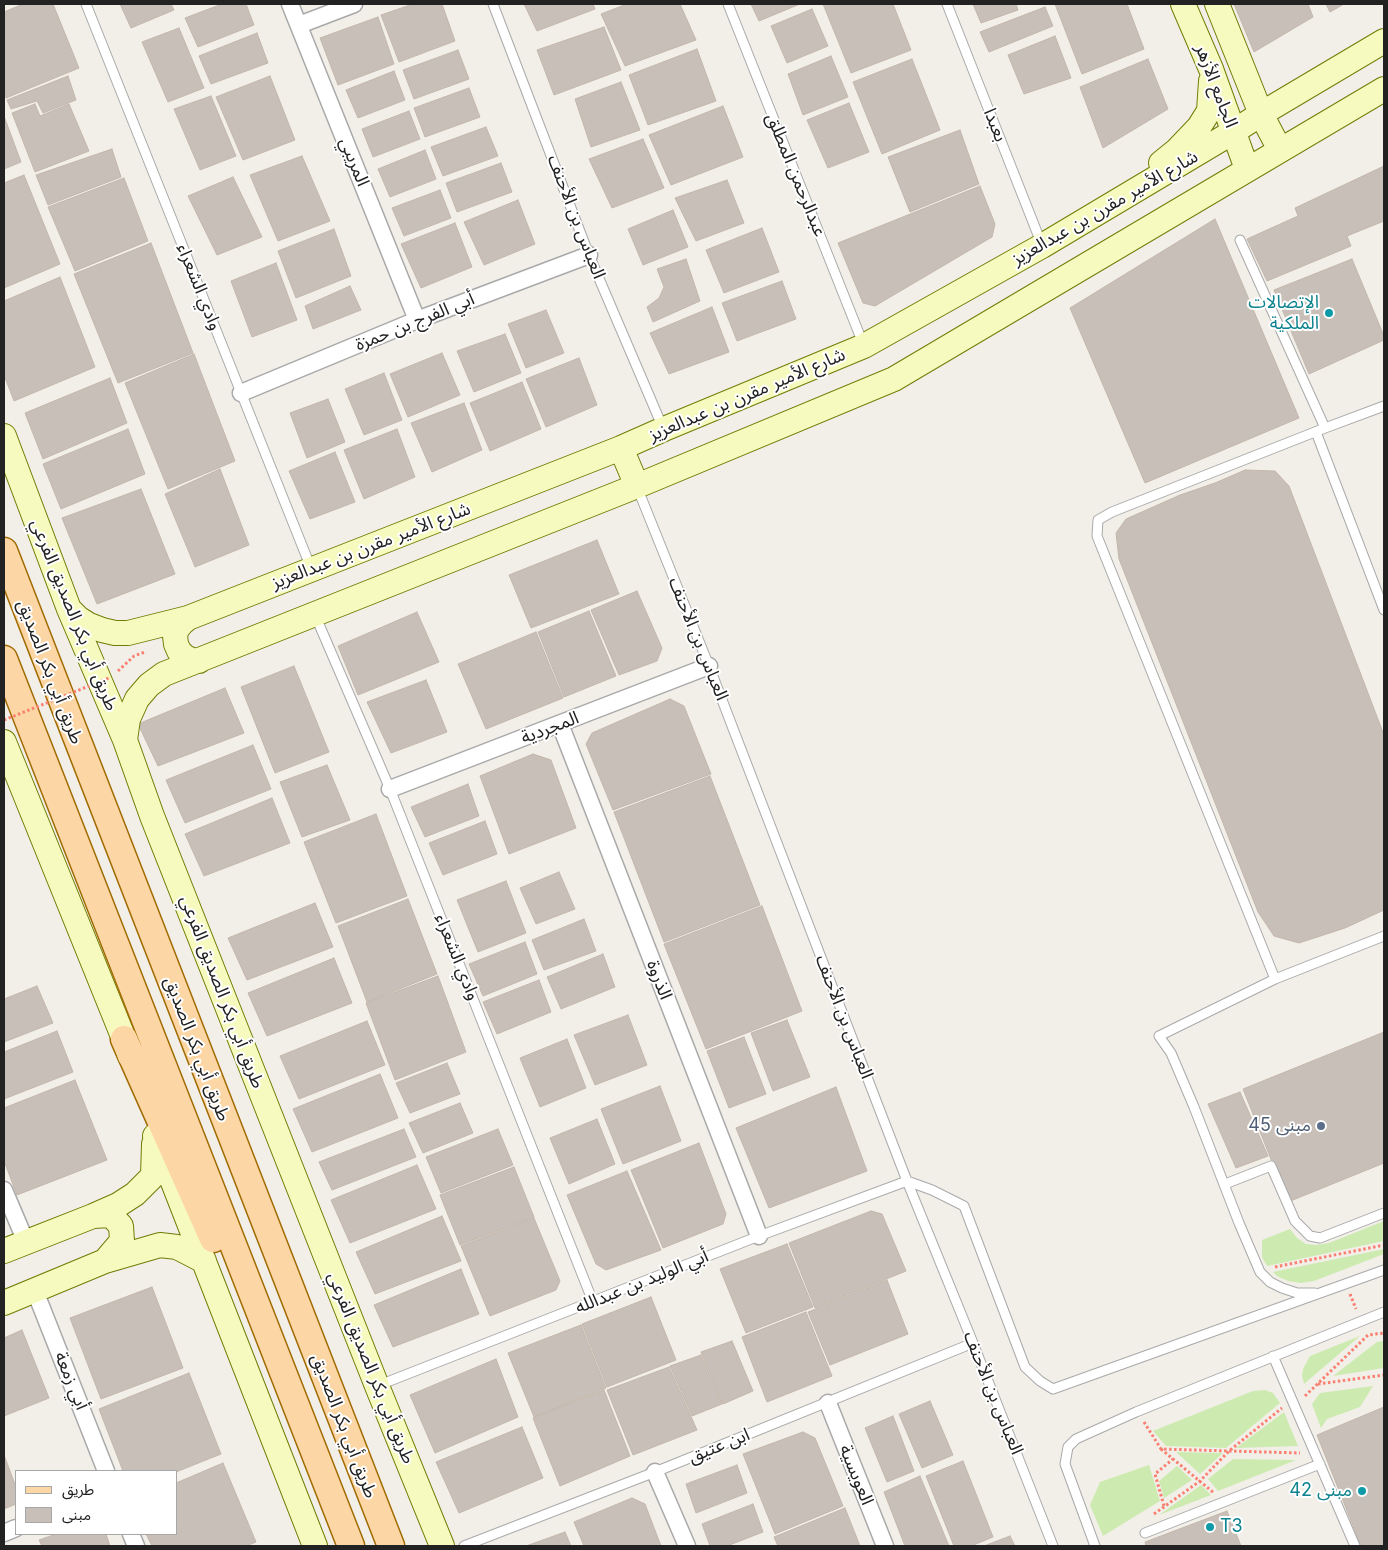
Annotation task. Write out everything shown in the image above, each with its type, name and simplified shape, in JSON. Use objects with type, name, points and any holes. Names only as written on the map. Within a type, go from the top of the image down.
[{"type":"main road","name":"طريق أبي بكر الصديق","points":[[4,551],[391,1546]]},
{"type":"main road","name":"طريق أبي بكر الصديق","points":[[4,659],[351,1546]]},
{"type":"main road","points":[[124,1039],[351,1546]]},
{"type":"street","name":"المريبي","points":[[290,4],[417,320]]},
{"type":"street","points":[[299,25],[354,4]]},
{"type":"street","points":[[1186,12],[1217,5]]},
{"type":"street","name":"الجامع الأزهر","points":[[1217,5],[1261,114],[1280,150]]},
{"type":"street","name":"الجامع الأزهر","points":[[1186,12],[1211,69],[1247,169]]},
{"type":"street","name":"شارع الأمير مقرن بن عبدالعزيز","points":[[69,609],[89,625],[114,633],[128,633],[188,618],[621,448],[864,346],[1042,246],[1384,41]]},
{"type":"street","points":[[1140,188],[1163,160],[1177,150],[1200,127],[1209,111],[1211,69]]},
{"type":"street","points":[[125,740],[128,719],[137,699],[149,685],[164,674],[637,486],[894,379],[1247,169],[1384,90]]},
{"type":"street","name":"أبي الفرج بن حمزة","points":[[241,393],[417,320],[589,255]]},
{"type":"street","name":"طريق أبي بكر الصديق الفرعي","points":[[4,436],[69,609],[125,740],[152,816],[442,1546]]},
{"type":"street","points":[[621,448],[637,486]]},
{"type":"street","points":[[188,618],[177,629],[176,644],[179,651],[185,657],[199,661]]},
{"type":"street","name":"المجردية","points":[[390,789],[709,666]]},
{"type":"street","name":"الذروة","points":[[560,724],[759,1236]]},
{"type":"street","points":[[4,742],[12,778],[124,1039],[155,1135],[315,1546]]},
{"type":"street","points":[[4,1251],[93,1216],[118,1205],[135,1194],[153,1176],[155,1135]]},
{"type":"street","points":[[4,1190],[26,1242]]},
{"type":"street","points":[[93,1216],[111,1215],[121,1226],[122,1241],[105,1261]]},
{"type":"street","points":[[4,1303],[105,1261],[160,1244],[177,1247],[204,1261]]},
{"type":"street","name":"أبي زمعة","points":[[35,1291],[106,1470]]},
{"type":"street","name":"العويسية","points":[[828,1403],[885,1546]]},
{"type":"street","points":[[656,1472],[687,1546]]},
{"type":"lane","name":"وادي الشعراء","points":[[86,4],[312,570]]},
{"type":"lane","name":"العباس بن الأحنف","points":[[493,4],[589,255],[664,429]]},
{"type":"lane","name":"عبدالرحمن المطلق","points":[[728,4],[864,346]]},
{"type":"lane","name":"بعبدا","points":[[947,4],[1042,246]]},
{"type":"lane","points":[[1240,240],[1325,428]]},
{"type":"lane","points":[[1275,979],[1097,536],[1098,520],[1112,512],[1384,406]]},
{"type":"lane","points":[[1316,432],[1384,610]]},
{"type":"lane","name":"العباس بن الأحنف","points":[[637,486],[709,666],[907,1181],[1053,1546]]},
{"type":"lane","name":"وادي الشعراء","points":[[315,615],[390,789],[593,1302]]},
{"type":"lane","points":[[1322,1293],[1297,1293],[1282,1288],[1270,1282],[1259,1270],[1175,1062],[1159,1036],[1275,979],[1384,936]]},
{"type":"lane","points":[[1225,1184],[1271,1166],[1295,1222],[1310,1236],[1320,1238],[1384,1213]]},
{"type":"lane","points":[[907,1181],[932,1190],[964,1206],[1025,1367],[1040,1381],[1053,1389],[1384,1270]]},
{"type":"lane","name":"أبي الوليد بن عبدالله","points":[[377,1386],[759,1236],[907,1181]]},
{"type":"lane","points":[[1096,1546],[1065,1464],[1068,1447],[1076,1440],[1136,1412],[1384,1312]]},
{"type":"lane","name":"ابن عتيق","points":[[464,1546],[656,1472],[973,1344]]},
{"type":"lane","points":[[1273,1356],[1355,1546]]},
{"type":"lane","points":[[1148,1532],[1320,1464]]},
{"type":"path","points":[[4,720],[109,678],[134,656],[147,652]]},
{"type":"path","points":[[1259,1270],[1384,1245]]},
{"type":"path","points":[[1346,1284],[1368,1335]]},
{"type":"path","points":[[1148,1532],[1146,1519],[1200,1481],[1229,1451],[1318,1384],[1368,1335],[1384,1333]]},
{"type":"path","points":[[1318,1384],[1384,1375]]},
{"type":"path","points":[[1136,1412],[1161,1449],[1224,1501]]},
{"type":"path","points":[[1161,1449],[1315,1454]]},
{"type":"path","points":[[1164,1506],[1155,1474],[1173,1459]]},
{"type":"green space","points":[[1384,1221],[1384,1241],[1267,1266],[1262,1257],[1262,1240],[1290,1229],[1297,1238],[1306,1244],[1316,1245],[1329,1243]]},
{"type":"green space","points":[[1384,1249],[1384,1254],[1314,1281],[1301,1283],[1288,1281],[1273,1272]]},
{"type":"green space","points":[[1360,1336],[1304,1384],[1303,1369],[1310,1356]]},
{"type":"green space","points":[[1384,1341],[1384,1368],[1333,1376],[1377,1342]]},
{"type":"green space","points":[[1373,1386],[1360,1407],[1327,1419],[1321,1428],[1312,1404],[1320,1393]]},
{"type":"green space","points":[[1265,1390],[1273,1393],[1280,1403],[1226,1448],[1166,1446],[1153,1431],[1253,1391]]},
{"type":"green space","points":[[1284,1412],[1298,1446],[1236,1448]]},
{"type":"green space","points":[[1176,1452],[1223,1453],[1200,1474]]},
{"type":"green space","points":[[1233,1459],[1296,1460],[1218,1491],[1208,1479]]},
{"type":"green space","points":[[1149,1465],[1160,1501],[1103,1536],[1090,1505],[1100,1482]]},
{"type":"green space","points":[[1177,1466],[1192,1480],[1164,1498],[1159,1481]]},
{"type":"green space","points":[[1201,1485],[1211,1495],[1159,1515]]},
{"type":"building","points":[[23,4],[53,4],[79,68],[6,98],[4,92],[4,12]]},
{"type":"building","points":[[120,4],[171,4],[174,10],[131,28]]},
{"type":"building","points":[[222,4],[246,4],[254,25],[198,47],[185,18]]},
{"type":"building","points":[[413,4],[442,4],[455,41],[399,62],[381,15]]},
{"type":"building","points":[[524,4],[593,4],[595,9],[537,31]]},
{"type":"building","points":[[627,4],[680,4],[696,40],[625,66],[601,14]]},
{"type":"building","points":[[751,4],[800,4],[759,21]]},
{"type":"building","points":[[823,4],[893,4],[911,50],[851,73]]},
{"type":"building","points":[[973,4],[1016,4],[1018,10],[981,23]]},
{"type":"building","points":[[1055,4],[1127,4],[1144,49],[1082,74]]},
{"type":"building","points":[[1234,4],[1308,4],[1313,17],[1254,52]]},
{"type":"building","points":[[1326,4],[1344,4],[1330,12]]},
{"type":"building","points":[[1045,7],[1053,26],[989,52],[980,32]]},
{"type":"building","points":[[812,9],[828,46],[787,63],[771,26]]},
{"type":"building","points":[[378,17],[394,64],[338,85],[320,38]]},
{"type":"building","points":[[604,27],[621,70],[554,95],[537,50]]},
{"type":"building","points":[[179,28],[204,88],[168,102],[142,42]]},
{"type":"building","points":[[257,33],[268,63],[211,84],[199,56]]},
{"type":"building","points":[[1055,36],[1071,78],[1024,94],[1008,55]]},
{"type":"building","points":[[697,49],[716,101],[648,125],[629,75]]},
{"type":"building","points":[[458,50],[469,79],[414,99],[403,70]]},
{"type":"building","points":[[831,56],[848,97],[803,115],[788,74]]},
{"type":"building","points":[[912,59],[940,130],[882,154],[853,82]]},
{"type":"building","points":[[1148,59],[1168,109],[1103,148],[1080,87]]},
{"type":"building","points":[[394,71],[405,100],[358,118],[346,90]]},
{"type":"building","points":[[68,76],[76,100],[43,113],[37,101],[11,109],[7,100]]},
{"type":"building","points":[[270,76],[295,140],[243,160],[216,97]]},
{"type":"building","points":[[621,82],[640,130],[591,147],[575,99]]},
{"type":"building","points":[[469,88],[480,117],[425,137],[414,108]]},
{"type":"building","points":[[211,96],[236,156],[200,170],[174,109]]},
{"type":"building","points":[[849,103],[869,152],[828,168],[807,120]]},
{"type":"building","points":[[35,104],[40,116],[69,104],[89,151],[35,172],[12,113]]},
{"type":"building","points":[[723,106],[743,157],[671,185],[649,135]]},
{"type":"building","points":[[409,111],[420,139],[373,157],[362,129]]},
{"type":"building","points":[[4,116],[21,162],[4,169]]},
{"type":"building","points":[[486,127],[498,156],[443,176],[431,147]]},
{"type":"building","points":[[960,130],[979,184],[910,212],[888,157]]},
{"type":"building","points":[[643,139],[664,188],[612,208],[589,159]]},
{"type":"building","points":[[112,149],[121,177],[48,205],[36,175]]},
{"type":"building","points":[[425,150],[436,179],[390,197],[378,169]]},
{"type":"building","points":[[302,156],[330,221],[278,241],[250,175]]},
{"type":"building","points":[[501,163],[512,192],[457,212],[446,183]]},
{"type":"building","points":[[1384,166],[1384,221],[1347,236],[1351,246],[1267,281],[1247,239],[1298,216],[1295,208]]},
{"type":"building","points":[[24,175],[60,264],[4,288],[4,183]]},
{"type":"building","points":[[233,177],[262,237],[217,255],[188,196]]},
{"type":"building","points":[[124,178],[148,241],[75,271],[48,207]]},
{"type":"building","points":[[727,180],[744,223],[696,241],[675,198]]},
{"type":"building","points":[[980,186],[995,224],[992,237],[875,306],[863,303],[838,243]]},
{"type":"building","points":[[440,190],[451,218],[404,236],[392,208]]},
{"type":"building","points":[[518,200],[535,244],[484,265],[464,222]]},
{"type":"building","points":[[673,210],[688,247],[643,265],[628,229]]},
{"type":"building","points":[[1215,219],[1299,418],[1145,483],[1070,308]]},
{"type":"building","points":[[455,223],[472,267],[421,288],[401,244]]},
{"type":"building","points":[[762,228],[779,272],[724,293],[706,250]]},
{"type":"building","points":[[334,229],[351,276],[296,298],[278,251]]},
{"type":"building","points":[[151,243],[193,353],[118,383],[74,274]]},
{"type":"building","points":[[686,259],[700,301],[653,322],[647,307],[659,298],[664,287],[657,269]]},
{"type":"building","name":"الإتصالات الملكية","points":[[1352,259],[1384,340],[1309,374],[1274,290]]},
{"type":"building","points":[[276,263],[297,320],[252,337],[231,281]]},
{"type":"building","points":[[60,277],[95,367],[14,401],[4,375],[4,301]]},
{"type":"building","points":[[782,281],[796,319],[737,341],[722,303]]},
{"type":"building","points":[[350,286],[361,310],[313,329],[305,306]]},
{"type":"building","points":[[712,307],[729,352],[669,374],[650,333]]},
{"type":"building","points":[[546,310],[564,353],[526,368],[508,324]]},
{"type":"building","points":[[505,334],[521,373],[474,392],[457,351]]},
{"type":"building","points":[[442,353],[460,395],[408,417],[390,374]]},
{"type":"building","points":[[194,354],[235,461],[168,489],[125,383]]},
{"type":"building","points":[[579,358],[597,405],[546,427],[526,379]]},
{"type":"building","points":[[384,373],[402,420],[364,435],[345,389]]},
{"type":"building","points":[[110,378],[127,423],[43,459],[25,413]]},
{"type":"building","points":[[522,382],[541,429],[490,451],[470,403]]},
{"type":"building","points":[[328,399],[345,442],[307,458],[290,413]]},
{"type":"building","points":[[464,403],[482,450],[432,472],[411,423]]},
{"type":"building","points":[[128,429],[145,474],[61,509],[43,464]]},
{"type":"building","points":[[397,429],[415,477],[364,499],[344,450]]},
{"type":"building","points":[[335,452],[355,502],[310,519],[289,471]]},
{"type":"building","points":[[220,469],[249,545],[195,567],[165,494]]},
{"type":"building","points":[[1245,470],[1275,471],[1289,486],[1384,735],[1384,910],[1345,928],[1299,943],[1274,936],[1258,912],[1119,559],[1116,533],[1126,519],[1180,495]]},
{"type":"building","points":[[141,489],[175,574],[97,604],[62,518]]},
{"type":"building","points":[[597,540],[619,594],[531,628],[509,575]]},
{"type":"building","points":[[637,591],[662,648],[657,661],[619,675],[591,610]]},
{"type":"building","points":[[589,611],[616,676],[564,697],[538,632]]},
{"type":"building","points":[[417,612],[439,662],[358,695],[338,646]]},
{"type":"building","points":[[536,632],[563,698],[486,729],[458,664]]},
{"type":"building","points":[[294,666],[329,752],[275,773],[241,687]]},
{"type":"building","points":[[426,680],[447,732],[391,753],[367,702]]},
{"type":"building","points":[[225,688],[244,733],[158,766],[138,724]]},
{"type":"building","points":[[670,699],[684,706],[711,774],[613,810],[586,744],[592,733]]},
{"type":"building","points":[[253,745],[271,789],[185,823],[166,780]]},
{"type":"building","points":[[533,754],[551,760],[576,828],[509,854],[480,776]]},
{"type":"building","points":[[327,765],[350,820],[302,837],[280,782]]},
{"type":"building","points":[[710,776],[760,905],[664,942],[614,812]]},
{"type":"building","points":[[468,784],[479,816],[425,837],[411,807]]},
{"type":"building","points":[[272,798],[290,843],[204,876],[185,834]]},
{"type":"building","points":[[376,814],[407,896],[336,923],[304,842]]},
{"type":"building","points":[[485,821],[497,854],[443,875],[429,843]]},
{"type":"building","points":[[559,872],[575,909],[536,924],[520,888]]},
{"type":"building","points":[[506,881],[526,933],[478,952],[457,900]]},
{"type":"building","points":[[408,899],[437,974],[367,1002],[338,926]]},
{"type":"building","points":[[315,903],[333,947],[247,980],[228,938]]},
{"type":"building","points":[[762,906],[802,1011],[706,1049],[664,944]]},
{"type":"building","points":[[584,919],[596,951],[544,970],[532,940]]},
{"type":"building","points":[[525,942],[537,974],[483,996],[469,964]]},
{"type":"building","points":[[603,954],[615,987],[561,1009],[547,977]]},
{"type":"building","points":[[334,958],[352,1003],[267,1036],[248,993]]},
{"type":"building","points":[[438,976],[466,1052],[395,1080],[366,1003]]},
{"type":"building","points":[[539,980],[551,1012],[497,1034],[483,1002]]},
{"type":"building","points":[[37,986],[53,1023],[4,1042],[4,999]]},
{"type":"building","points":[[628,1015],[647,1065],[595,1085],[574,1035]]},
{"type":"building","points":[[787,1020],[810,1077],[773,1091],[751,1033]]},
{"type":"building","points":[[367,1021],[385,1065],[299,1099],[280,1056]]},
{"type":"building","points":[[57,1031],[73,1072],[4,1099],[4,1052]]},
{"type":"building","name":"مبنى 45","points":[[1384,1032],[1384,1163],[1288,1202],[1243,1089]]},
{"type":"building","points":[[744,1037],[766,1094],[729,1108],[707,1051]]},
{"type":"building","points":[[567,1039],[586,1088],[540,1107],[520,1058]]},
{"type":"building","points":[[447,1063],[460,1094],[410,1113],[396,1083]]},
{"type":"building","points":[[380,1074],[398,1118],[312,1152],[293,1109]]},
{"type":"building","points":[[75,1080],[107,1160],[17,1195],[4,1161],[4,1108]]},
{"type":"building","points":[[660,1086],[681,1141],[623,1164],[601,1109]]},
{"type":"building","points":[[836,1087],[867,1171],[769,1208],[736,1128]]},
{"type":"building","points":[[1240,1092],[1268,1156],[1236,1168],[1208,1104]]},
{"type":"building","points":[[460,1103],[473,1133],[423,1153],[409,1123]]},
{"type":"building","points":[[597,1119],[615,1164],[569,1184],[550,1138]]},
{"type":"building","points":[[404,1129],[416,1157],[332,1190],[319,1162]]},
{"type":"building","points":[[498,1129],[513,1165],[441,1193],[426,1157]]},
{"type":"building","points":[[699,1143],[726,1214],[723,1224],[663,1248],[631,1170]]},
{"type":"building","points":[[417,1165],[436,1209],[350,1243],[331,1200]]},
{"type":"building","points":[[514,1167],[534,1217],[460,1245],[440,1195]]},
{"type":"building","points":[[627,1171],[661,1250],[606,1270],[596,1264],[567,1195]]},
{"type":"building","points":[[871,1211],[882,1214],[906,1271],[815,1308],[789,1243]]},
{"type":"building","points":[[442,1216],[461,1261],[375,1294],[356,1252]]},
{"type":"building","points":[[534,1218],[560,1281],[556,1290],[490,1316],[461,1246]]},
{"type":"building","points":[[787,1244],[813,1307],[746,1333],[720,1269]]},
{"type":"building","points":[[461,1269],[479,1314],[393,1347],[374,1305]]},
{"type":"building","points":[[887,1280],[908,1334],[830,1365],[808,1312]]},
{"type":"building","points":[[152,1287],[183,1368],[101,1399],[70,1318]]},
{"type":"building","points":[[651,1297],[676,1360],[607,1387],[582,1324]]},
{"type":"building","points":[[806,1312],[832,1376],[767,1402],[742,1337]]},
{"type":"building","points":[[581,1325],[606,1388],[534,1417],[508,1353]]},
{"type":"building","points":[[22,1330],[49,1398],[4,1416],[4,1338]]},
{"type":"building","points":[[732,1341],[753,1391],[723,1404],[701,1352]]},
{"type":"building","points":[[701,1355],[722,1404],[692,1416],[670,1366]]},
{"type":"building","points":[[496,1359],[518,1417],[435,1453],[410,1395]]},
{"type":"building","points":[[669,1367],[697,1430],[633,1455],[607,1390]]},
{"type":"building","points":[[189,1373],[221,1454],[178,1471],[123,1470],[99,1409]]},
{"type":"building","points":[[604,1390],[630,1456],[560,1486],[533,1418]]},
{"type":"building","points":[[930,1401],[953,1455],[922,1468],[899,1414]]},
{"type":"building","name":"مبنى 42","points":[[1384,1407],[1384,1546],[1361,1546],[1317,1435]]},
{"type":"building","points":[[893,1416],[914,1471],[887,1482],[865,1428]]},
{"type":"building","points":[[522,1427],[543,1478],[459,1513],[436,1462]]},
{"type":"building","points":[[803,1432],[815,1438],[843,1506],[775,1534],[743,1454]]},
{"type":"building","points":[[4,1455],[15,1484],[15,1504],[4,1509]]},
{"type":"building","points":[[963,1461],[993,1537],[971,1546],[954,1546],[926,1476]]},
{"type":"building","points":[[223,1463],[256,1542],[246,1546],[152,1546],[146,1535],[178,1535],[178,1482]]},
{"type":"building","points":[[737,1465],[747,1493],[696,1513],[686,1484]]},
{"type":"building","points":[[920,1476],[949,1546],[905,1546],[884,1492]]},
{"type":"building","points":[[632,1498],[645,1504],[661,1546],[584,1546],[574,1522]]},
{"type":"building","points":[[753,1504],[763,1532],[727,1546],[710,1546],[702,1524]]},
{"type":"building","points":[[845,1508],[860,1546],[778,1546],[774,1537]]},
{"type":"building","name":"T3","points":[[1227,1511],[1241,1546],[1146,1546],[1145,1542]]},
{"type":"building","points":[[565,1532],[571,1546],[526,1546]]},
{"type":"building","points":[[53,1535],[106,1535],[110,1546],[42,1546],[39,1540]]},
{"type":"building","points":[[1010,1536],[1015,1546],[984,1546]]},
{"type":"place","name":"الإتصالات الملكية","points":[[1329,313]]},
{"type":"place","name":"مبنى 45","points":[[1321,1126]]},
{"type":"place","name":"مبنى 42","points":[[1362,1491]]},
{"type":"place","name":"T3","points":[[1210,1527]]}]
